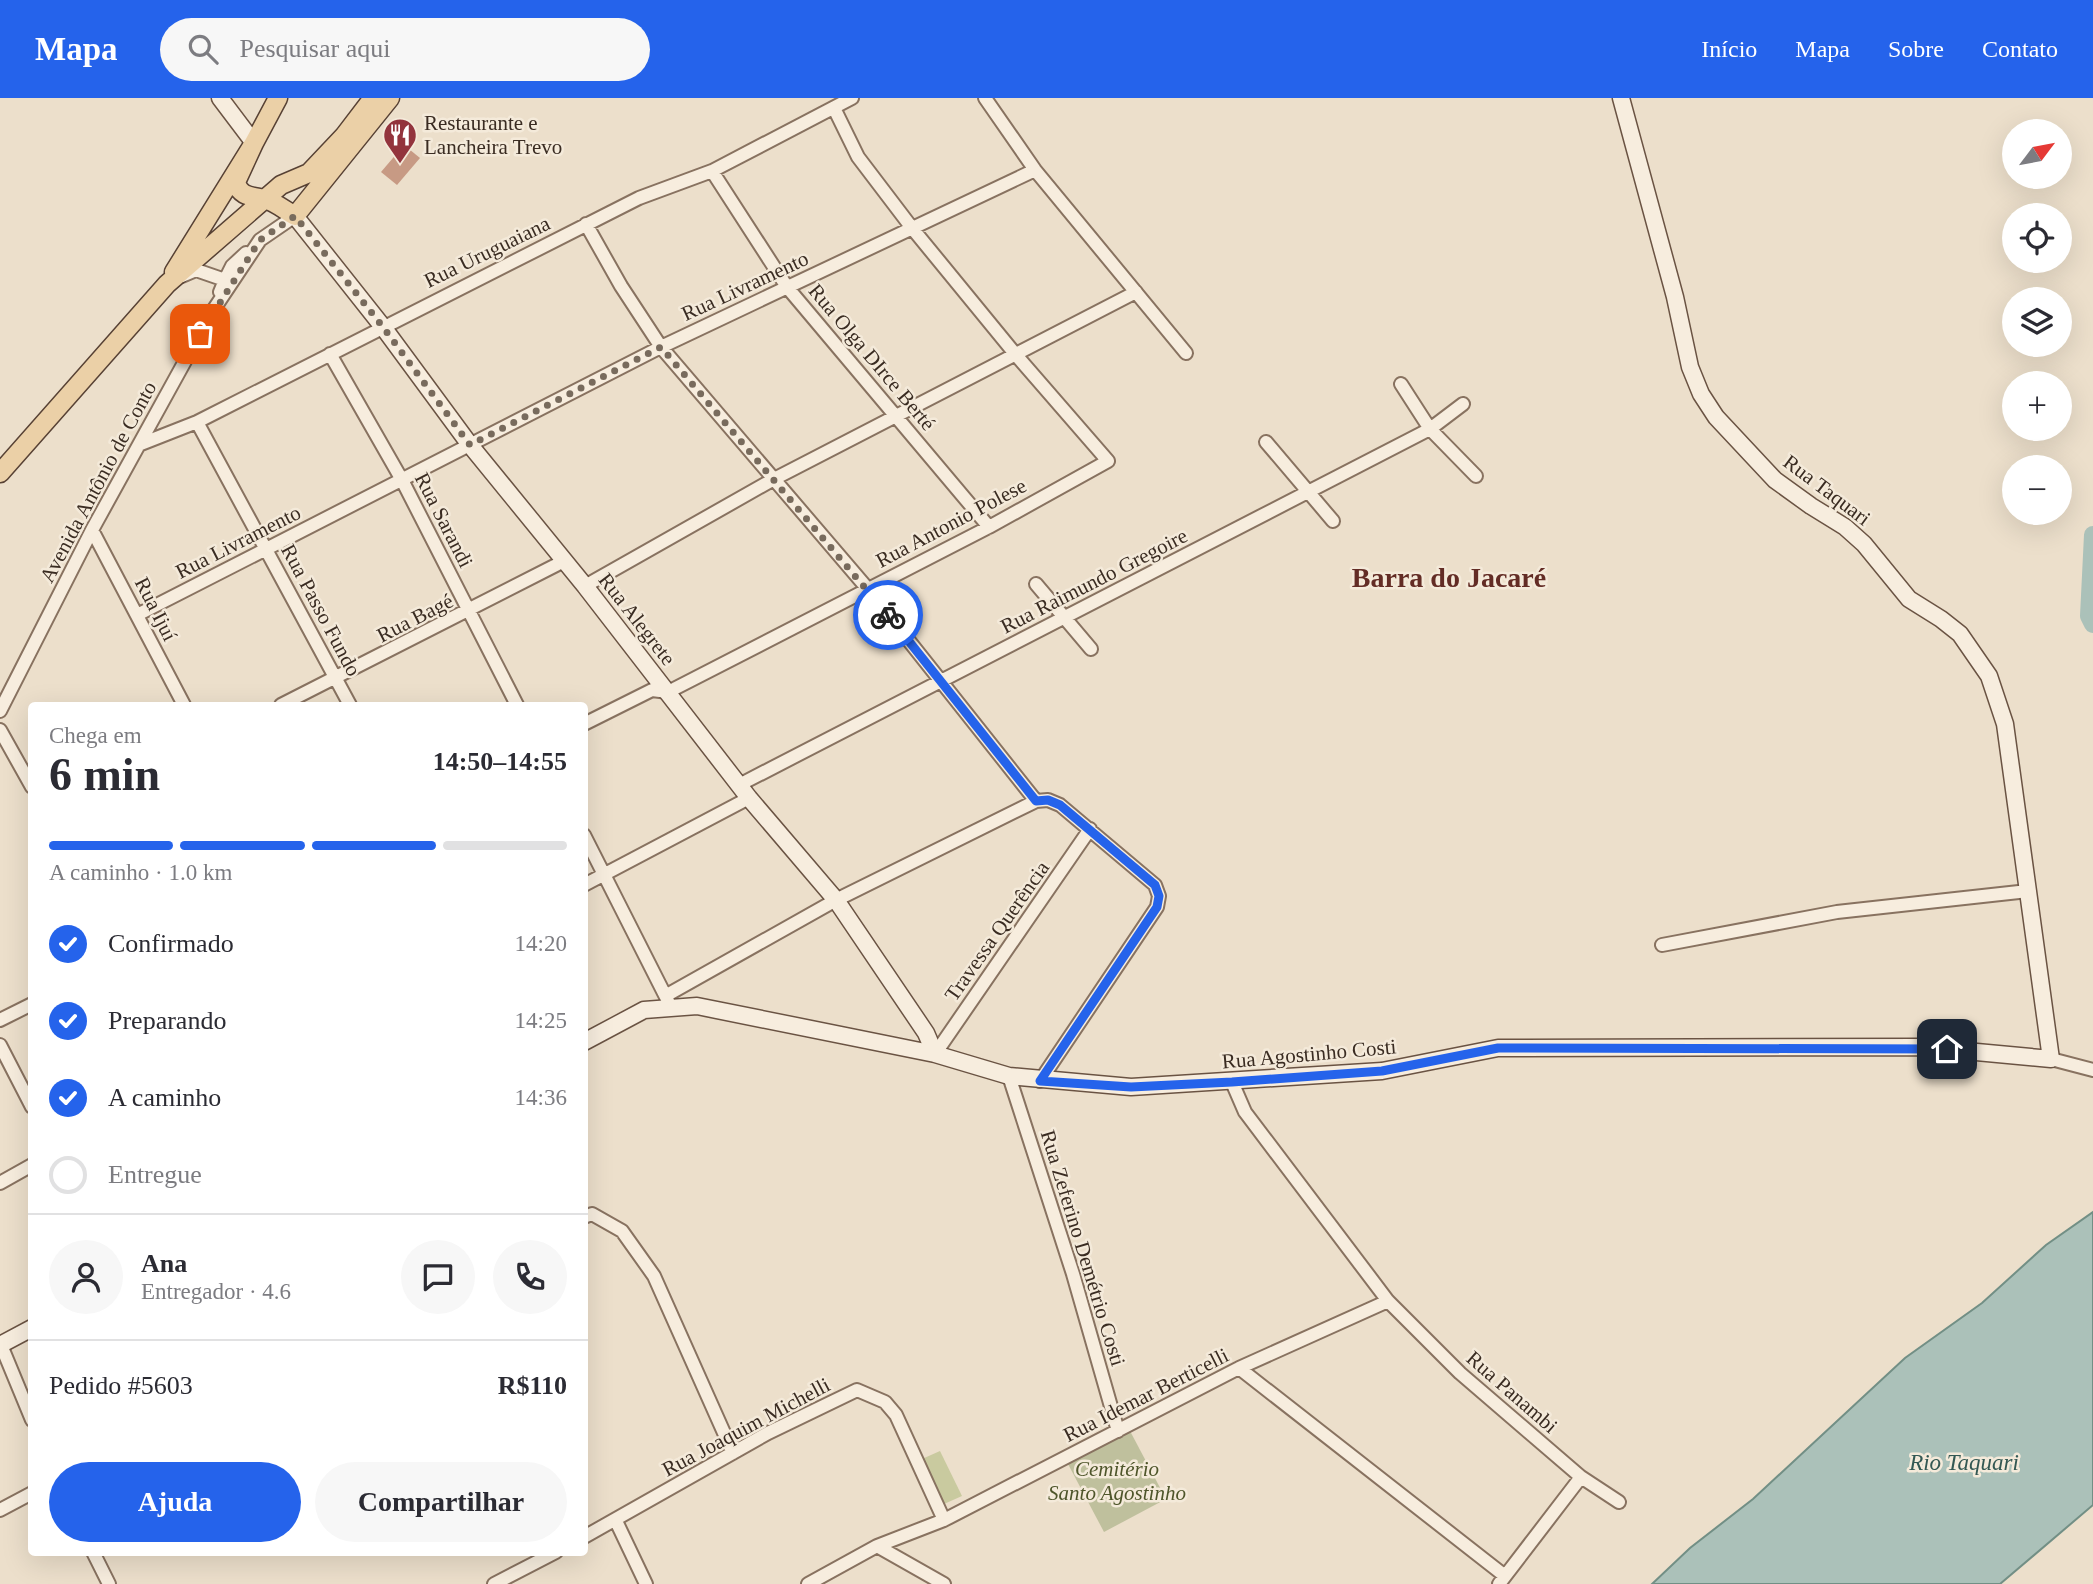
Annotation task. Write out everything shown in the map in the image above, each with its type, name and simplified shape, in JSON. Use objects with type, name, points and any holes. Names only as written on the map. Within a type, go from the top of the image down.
[{"type":"main road","points":[[0,473],[167,284],[264,199],[281,186],[309,173],[344,136],[373,98]]},
{"type":"main road","points":[[275,100],[236,182],[238,189],[244,194],[264,199],[295,216],[390,98]]},
{"type":"main road","points":[[167,284],[254,143]]},
{"type":"street","points":[[220,98],[254,143]]},
{"type":"street","name":"Rua Uruguaiana","points":[[141,444],[197,422],[586,224],[639,198],[712,170],[852,98]]},
{"type":"street","points":[[985,98],[1035,170],[1185,353]]},
{"type":"street","name":"Rua Taquari","points":[[1621,98],[1675,296],[1690,367],[1701,394],[1716,417],[1775,480],[1845,527],[1864,544],[1898,589],[1921,609],[1941,619],[1960,634],[1989,676],[2005,724],[2051,1059]]},
{"type":"street","points":[[834,108],[859,157],[912,228],[1016,355]]},
{"type":"street","name":"Rua Olga DIrce Berté","points":[[712,170],[787,287],[989,527]]},
{"type":"street","name":"Rua Livramento","points":[[137,615],[661,347],[1035,170]]},
{"type":"street","name":"Avenida Antônio de Conto","points":[[0,711],[92,530],[212,312],[260,240],[295,216]]},
{"type":"street","name":"Rua Alegrete","points":[[295,216],[383,327],[470,445],[585,586],[744,792],[836,900],[926,1033],[935,1054]]},
{"type":"street","points":[[586,224],[621,286],[661,347],[867,589],[1036,801]]},
{"type":"street","points":[[212,312],[232,266],[260,240]]},
{"type":"street","points":[[167,284],[196,270],[225,280]]},
{"type":"street","points":[[585,586],[774,479],[1136,292]]},
{"type":"street","name":"Rua Sarandi","points":[[330,354],[402,480],[515,702]]},
{"type":"street","name":"Rua Antonio Polese","points":[[588,722],[652,691],[668,692],[989,527],[1108,461],[1016,355]]},
{"type":"street","points":[[1401,384],[1430,429],[1476,476]]},
{"type":"street","name":"Rua Raimundo Gregoire","points":[[588,883],[940,681],[1066,619],[1430,429],[1463,404]]},
{"type":"street","name":"Rua Passo Fundo","points":[[197,422],[348,702]]},
{"type":"street","points":[[1266,442],[1309,490],[1333,522]]},
{"type":"street","name":"Rua Ijuí","points":[[92,530],[182,702]]},
{"type":"street","name":"Rua Bagé","points":[[287,702],[469,612],[564,561]]},
{"type":"street","points":[[1036,584],[1091,649]]},
{"type":"street","points":[[0,730],[28,780]]},
{"type":"street","points":[[588,842],[669,1001],[836,900],[1036,801],[1048,800],[1060,805],[1155,885],[1159,896],[1157,907],[1040,1081]]},
{"type":"street","name":"Travessa Querência","points":[[935,1054],[1090,830]]},
{"type":"street","points":[[1662,945],[1837,912],[2028,891]]},
{"type":"street","name":"Rua Agostinho Costi","points":[[588,1040],[644,1010],[669,1001],[935,1054],[1009,1076],[1040,1081],[1131,1087],[1382,1071],[1498,1048],[1923,1047],[2051,1059]]},
{"type":"street","points":[[0,1020],[28,1006]]},
{"type":"street","points":[[0,1045],[28,1099]]},
{"type":"street","points":[[2051,1059],[2093,1070]]},
{"type":"street","name":"Rua Zeferino Demétrio Costi","points":[[1009,1076],[1073,1274],[1118,1431]]},
{"type":"street","name":"Rua Panambi","points":[[1232,1082],[1245,1112],[1388,1301],[1460,1373],[1581,1477],[1619,1502]]},
{"type":"street","points":[[0,1183],[28,1167]]},
{"type":"street","points":[[588,1216],[622,1231],[654,1276],[733,1452]]},
{"type":"street","name":"Rua Idemar Berticelli","points":[[808,1584],[877,1546],[944,1520],[1239,1368],[1388,1301]]},
{"type":"street","points":[[28,1330],[0,1345],[28,1411]]},
{"type":"street","points":[[1239,1368],[1502,1580],[1581,1477]]},
{"type":"street","name":"Rua Joaquim Michelli","points":[[588,1535],[733,1452],[857,1390],[885,1402],[896,1415],[944,1520]]},
{"type":"street","points":[[0,1510],[28,1495]]},
{"type":"street","points":[[616,1521],[646,1584]]},
{"type":"street","points":[[877,1546],[944,1584]]},
{"type":"street","points":[[95,1556],[109,1584]]},
{"type":"street","points":[[494,1584],[548,1556]]},
{"type":"green space","name":"Cemitério Santo Agostinho","points":[[1130,1431],[1166,1499],[1104,1532],[1068,1464]]},
{"type":"green space","points":[[940,1451],[962,1496],[944,1504],[922,1459]]},
{"type":"water","name":"Rio Taquari","points":[[2093,1212],[2093,1505],[2000,1584],[1652,1584],[1690,1548],[1753,1499],[1905,1358],[1982,1303],[2046,1245]]},
{"type":"building","name":"Restaurante e Lancheira Trevo","points":[[404,145],[420,158],[397,185],[381,172]]},
{"type":"waterway","points":[[2093,535],[2089,616],[2093,624]]},
{"type":"way so far","points":[[200,334],[260,240],[295,216],[383,327],[470,445],[661,347],[888,615]]},
{"type":"place","name":"Restaurante e Lancheira Trevo","points":[[400,165]]},
{"type":"district","name":"Barra do Jacaré","points":[[1449,577]]},
{"type":"route","points":[[888,615],[1036,801],[1048,800],[1060,805],[1155,885],[1159,896],[1157,907],[1040,1081],[1131,1087],[1232,1082],[1382,1071],[1498,1048],[1947,1049]]}]
